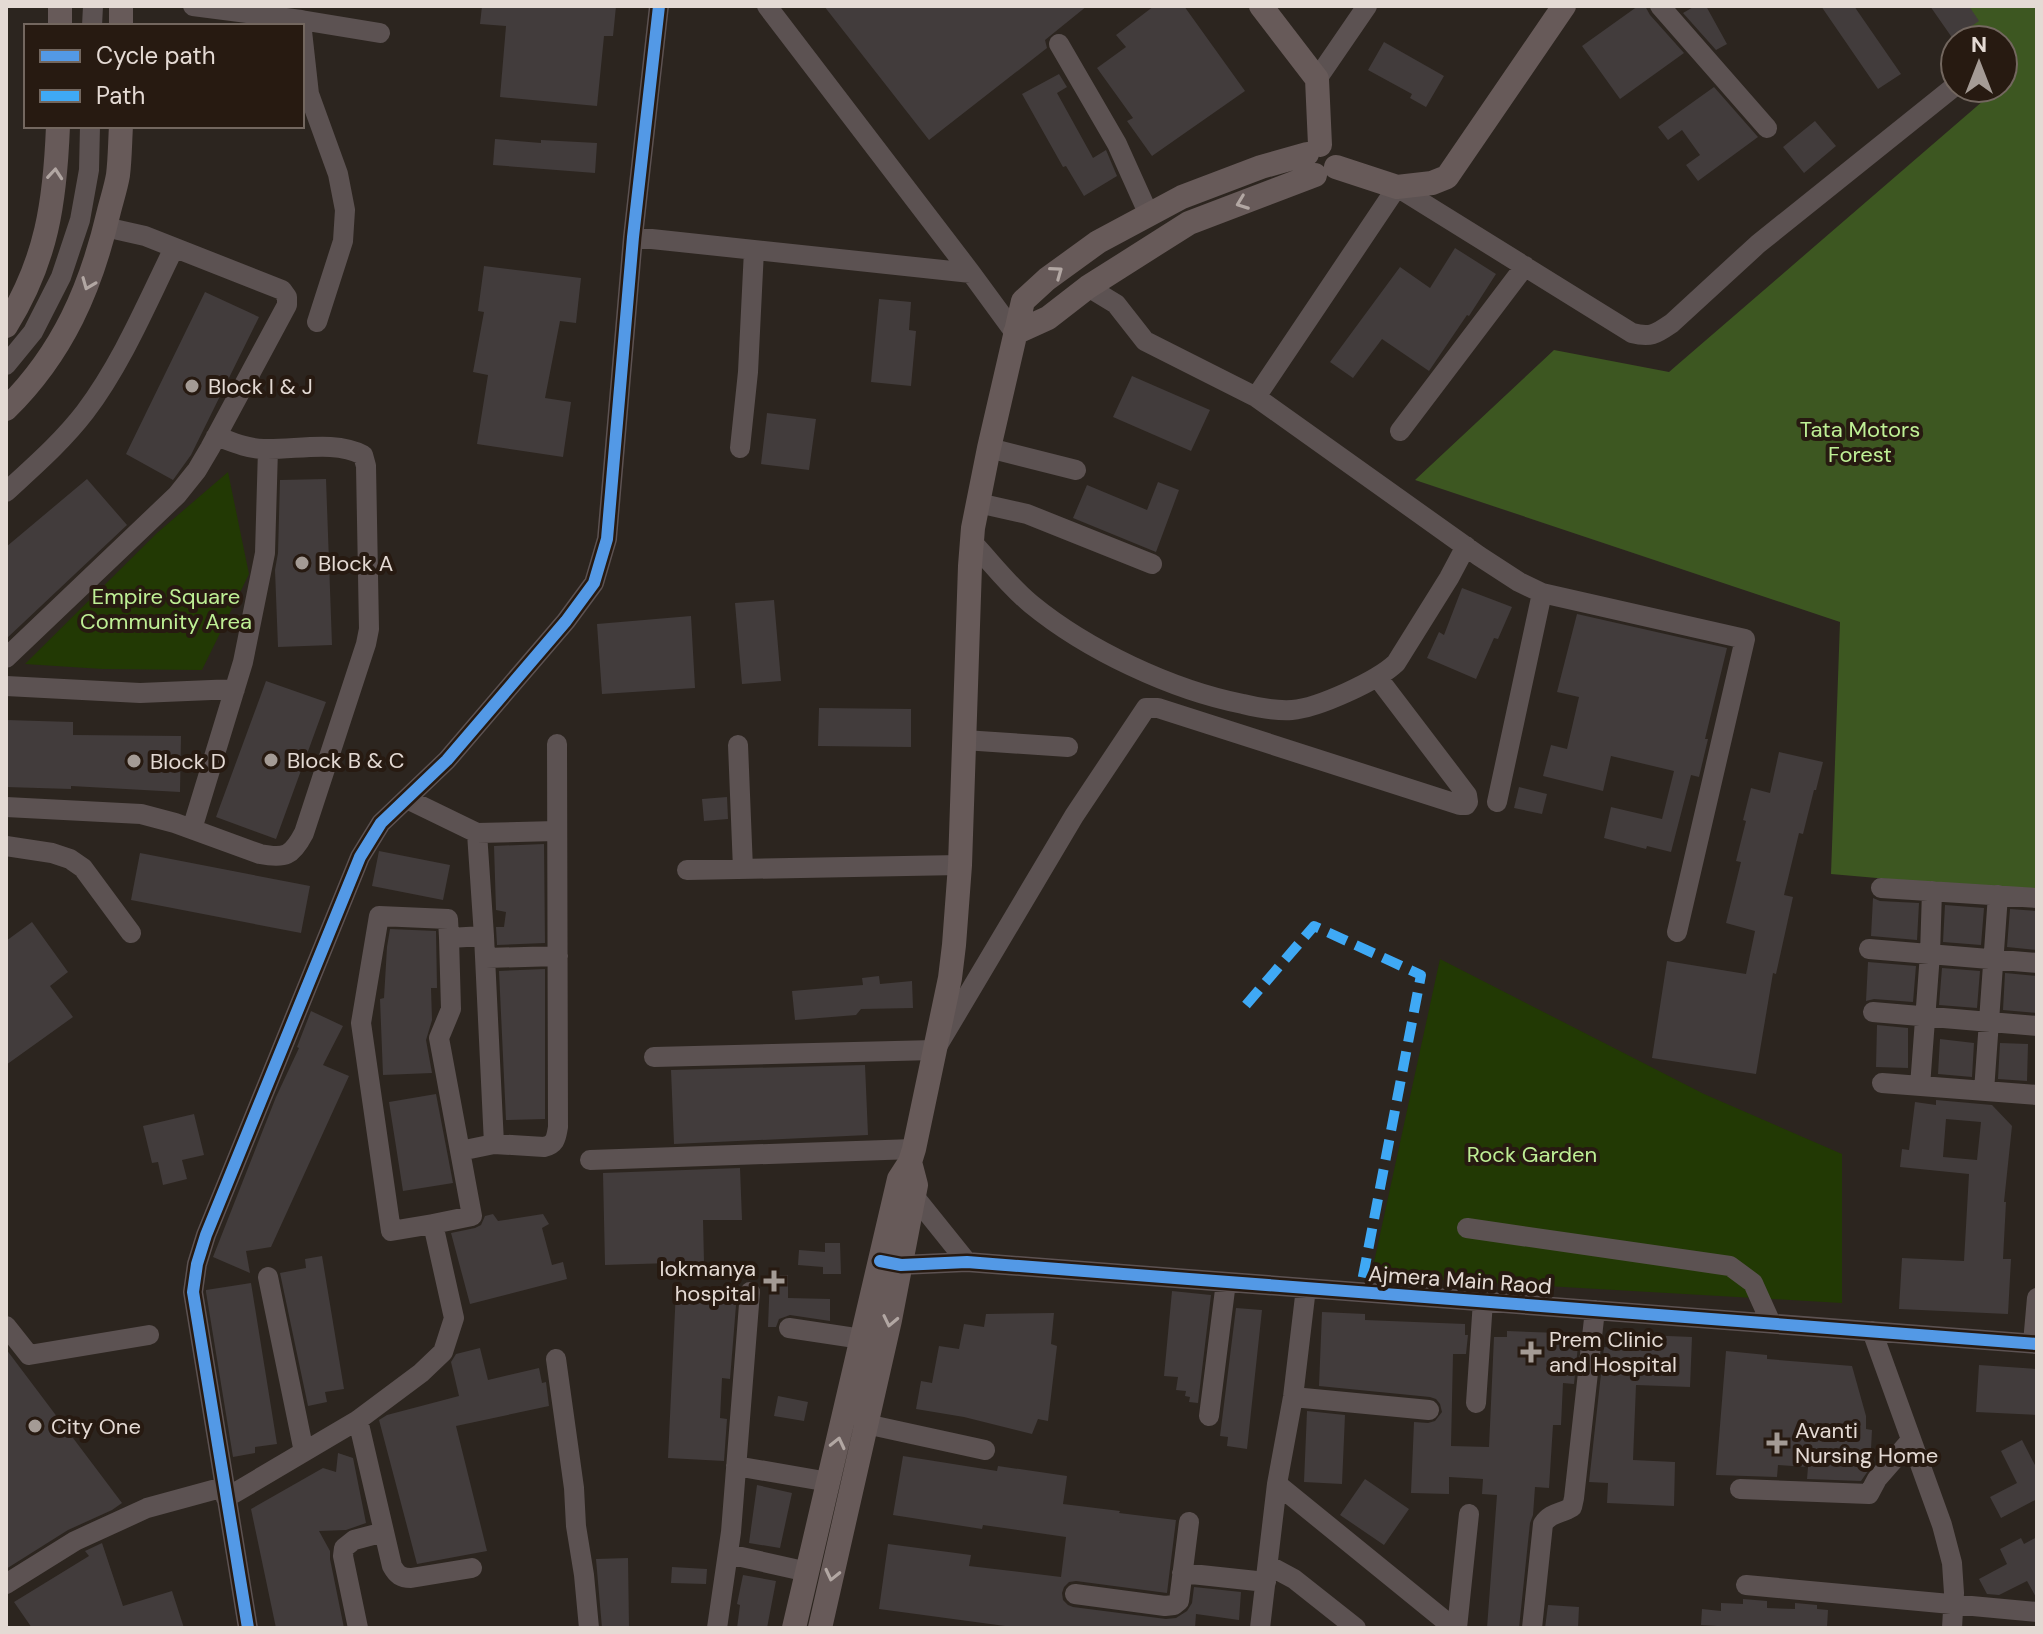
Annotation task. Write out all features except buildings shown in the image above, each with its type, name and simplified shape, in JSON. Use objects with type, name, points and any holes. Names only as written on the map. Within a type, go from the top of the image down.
[{"type":"main road","points":[[1261,6],[1317,79],[1319,160]]},
{"type":"main road","points":[[1432,183],[1434,167],[1545,6]]},
{"type":"main road","points":[[820,1628],[866,1424],[890,1263],[905,1194],[916,1185],[912,1156],[950,978],[960,865],[972,542],[989,448],[1023,301],[1047,279],[1098,242],[1182,197],[1261,167],[1319,160],[1397,187],[1432,183],[1447,177],[1564,6]]},
{"type":"main road","points":[[6,326],[21,301],[38,261],[50,216],[58,128]]},
{"type":"main road","points":[[6,409],[49,359],[91,279],[118,175],[121,128]]},
{"type":"main road","points":[[1015,333],[1048,318],[1088,287],[1189,223],[1319,160]]},
{"type":"main road","points":[[794,1628],[862,1339],[890,1263]]},
{"type":"street","points":[[193,6],[291,24]]},
{"type":"street","points":[[248,1628],[193,1292],[197,1264],[212,1220],[360,857],[381,823],[447,760],[566,621],[594,583],[607,539],[633,237],[659,6]]},
{"type":"street","points":[[767,6],[1015,333]]},
{"type":"street","points":[[1317,79],[1367,6]]},
{"type":"street","points":[[1660,6],[1767,128]]},
{"type":"street","points":[[304,26],[380,33]]},
{"type":"street","points":[[1059,44],[1117,144],[1149,215]]},
{"type":"street","points":[[304,45],[309,94],[338,174],[345,210],[343,241],[317,322]]},
{"type":"street","points":[[1256,397],[1397,187],[1632,333],[1646,337],[1672,323],[1758,244],[1939,99]]},
{"type":"street","points":[[6,365],[33,332],[61,277],[80,220],[89,170],[90,128]]},
{"type":"street","points":[[6,658],[177,495],[197,470],[287,305],[287,297],[282,290],[145,236],[105,227]]},
{"type":"street","points":[[633,237],[971,273]]},
{"type":"street","points":[[6,492],[85,412],[125,348],[174,248]]},
{"type":"street","points":[[740,448],[748,372],[754,250]]},
{"type":"street","points":[[1400,431],[1525,266]]},
{"type":"street","points":[[1088,287],[1116,304],[1145,341],[1256,397],[1519,582],[1542,593],[1745,639],[1677,932]]},
{"type":"street","points":[[6,807],[141,814],[274,857],[287,855],[297,847],[369,629],[366,466],[363,455],[353,449],[268,449],[249,447],[216,436]]},
{"type":"street","points":[[989,448],[1076,470]]},
{"type":"street","points":[[192,829],[243,662],[265,553],[268,449]]},
{"type":"street","points":[[978,503],[1027,514],[1152,564]]},
{"type":"street","points":[[972,542],[1029,602],[1092,645],[1161,679],[1221,700],[1270,710],[1309,706],[1378,678],[1396,663],[1466,546]]},
{"type":"street","points":[[1497,802],[1542,593]]},
{"type":"street","points":[[654,1057],[935,1050],[1074,816],[1146,708],[1158,708],[1466,805],[1468,799],[1464,790],[1378,678]]},
{"type":"street","points":[[6,686],[140,693],[235,689]]},
{"type":"street","points":[[964,740],[1068,747]]},
{"type":"street","points":[[460,1151],[494,1144],[544,1147],[556,1140],[557,744]]},
{"type":"street","points":[[738,745],[743,869]]},
{"type":"street","points":[[407,799],[477,833],[556,831]]},
{"type":"street","points":[[477,833],[494,1144]]},
{"type":"street","points":[[6,846],[52,853],[70,859],[83,868],[131,933]]},
{"type":"street","points":[[687,870],[960,865]]},
{"type":"street","points":[[1881,888],[2037,898]]},
{"type":"street","points":[[1920,1086],[1932,891]]},
{"type":"street","points":[[1984,1091],[1998,895]]},
{"type":"street","points":[[379,916],[448,919],[451,1009],[439,1038],[460,1151],[472,1216],[391,1231],[361,1023],[379,916]]},
{"type":"street","points":[[449,938],[484,936]]},
{"type":"street","points":[[1869,949],[2037,963]]},
{"type":"street","points":[[486,958],[558,956]]},
{"type":"street","points":[[1873,1012],[2037,1026]]},
{"type":"street","points":[[1882,1083],[2037,1095]]},
{"type":"street","points":[[590,1160],[912,1156]]},
{"type":"street","points":[[905,1194],[967,1262]]},
{"type":"street","points":[[6,1584],[75,1541],[147,1508],[225,1492],[304,1452],[358,1420],[421,1373],[443,1352],[454,1318],[433,1224]]},
{"type":"street","points":[[1467,1228],[1730,1266],[1753,1283],[1771,1323]]},
{"type":"street","name":"Ajmera Main Raod","points":[[890,1263],[967,1262],[2035,1344]]},
{"type":"street","points":[[268,1277],[304,1452]]},
{"type":"street","points":[[1209,1416],[1226,1282]]},
{"type":"street","points":[[1260,1628],[1277,1484],[1293,1397],[1306,1288]]},
{"type":"street","points":[[717,1628],[728,1554],[750,1292]]},
{"type":"street","points":[[2035,1344],[2037,1298]]},
{"type":"street","points":[[1476,1403],[1483,1301]]},
{"type":"street","points":[[1532,1628],[1543,1524],[1551,1514],[1572,1507],[1574,1498],[1595,1310]]},
{"type":"street","points":[[6,1326],[29,1355],[149,1335]]},
{"type":"street","points":[[789,1328],[862,1339]]},
{"type":"street","points":[[1872,1331],[1942,1525],[1952,1563],[1952,1628]]},
{"type":"street","points":[[556,1359],[589,1628]]},
{"type":"street","points":[[1293,1397],[1429,1410]]},
{"type":"street","points":[[358,1420],[392,1566],[401,1578],[472,1568]]},
{"type":"street","points":[[866,1424],[985,1450]]},
{"type":"street","points":[[1740,1489],[1869,1494],[1877,1479],[1911,1440]]},
{"type":"street","points":[[736,1466],[829,1482]]},
{"type":"street","points":[[1277,1484],[1456,1628]]},
{"type":"street","points":[[1456,1628],[1469,1514]]},
{"type":"street","points":[[1075,1594],[1174,1605],[1179,1601],[1189,1522]]},
{"type":"street","points":[[358,1628],[344,1548],[354,1540],[384,1532]]},
{"type":"street","points":[[728,1554],[808,1572]]},
{"type":"street","points":[[1182,1573],[1267,1574],[1294,1579],[1356,1628]]},
{"type":"street","points":[[1746,1585],[2037,1612]]},
{"type":"green space","name":"Tata Motors Forest","points":[[1958,6],[2037,6],[2037,892],[1831,874],[1840,622],[1415,480],[1554,350],[1669,372],[1979,104],[2019,104],[2019,24],[1969,24]]},
{"type":"green space","name":"Empire Square Community Area","points":[[228,472],[249,574],[202,670],[25,664],[157,533]]},
{"type":"green space","name":"Rock Garden","points":[[1440,959],[1704,1094],[1842,1154],[1842,1303],[1371,1276]]},
{"type":"marked path","points":[[1246,1005],[1314,926],[1421,975],[1360,1292]]},
{"type":"cycle path","points":[[248,1628],[193,1292],[197,1264],[206,1235],[360,857],[381,823],[447,760],[566,621],[594,583],[607,539],[633,237],[659,6]]},
{"type":"cycle path","points":[[880,1261],[901,1265],[967,1262],[2037,1344]]},
{"type":"place","name":"Block I & J","points":[[192,386]]},
{"type":"place","name":"Block A","points":[[302,563]]},
{"type":"place","name":"Block B & C","points":[[271,760]]},
{"type":"place","name":"Block D","points":[[134,761]]},
{"type":"place","name":"lokmanya hospital","points":[[774,1281]]},
{"type":"place","name":"Prem Clinic and Hospital","points":[[1531,1352]]},
{"type":"place","name":"City One","points":[[35,1426]]},
{"type":"place","name":"Avanti Nursing Home","points":[[1777,1443]]}]
